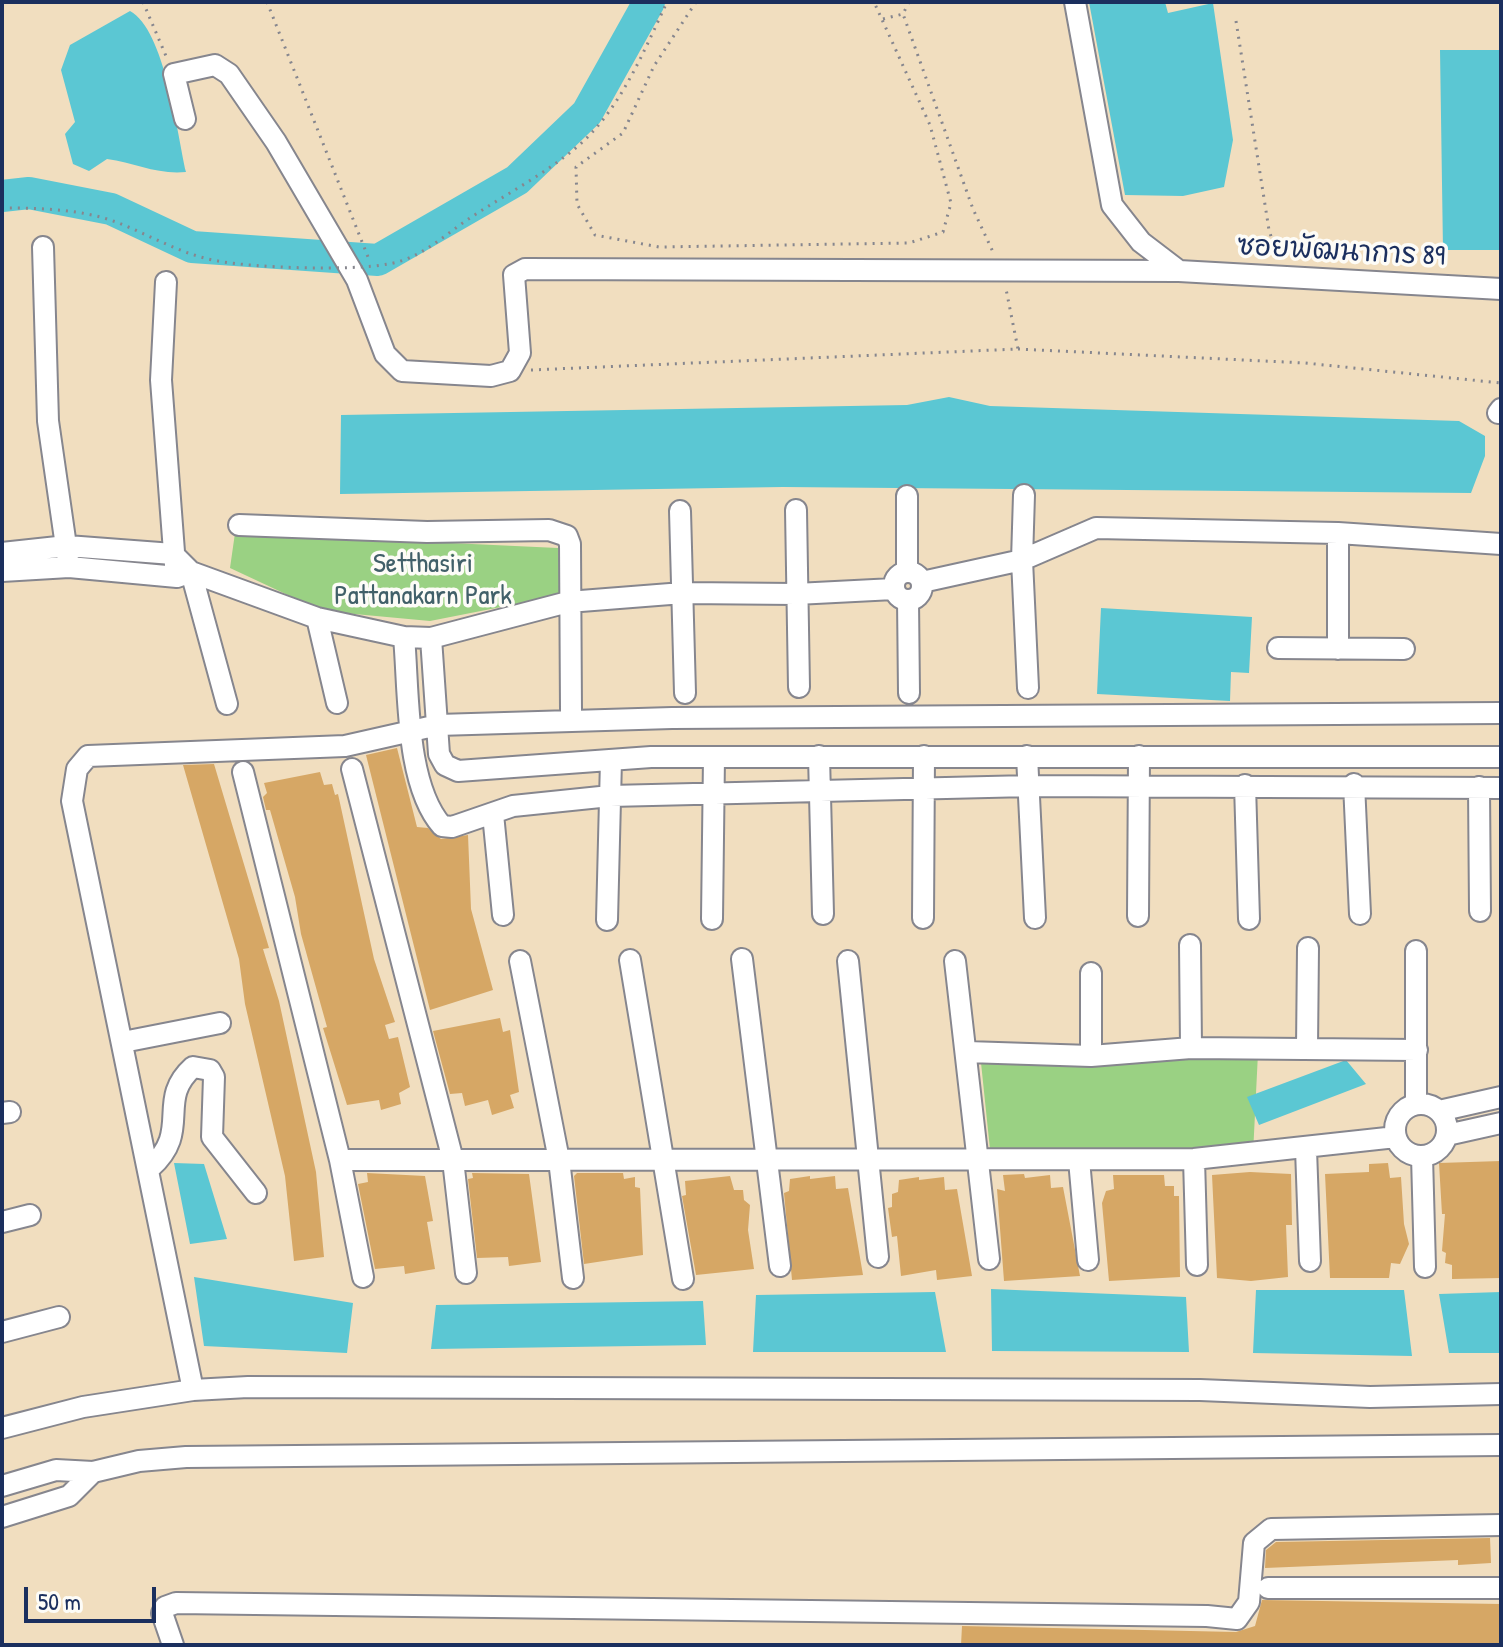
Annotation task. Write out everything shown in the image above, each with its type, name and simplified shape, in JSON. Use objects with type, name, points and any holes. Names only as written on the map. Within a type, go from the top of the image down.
[{"type":"street","points":[[1075,2],[1112,205],[1141,242],[1179,271]]},
{"type":"street","points":[[185,119],[174,74],[215,65],[229,74],[276,142],[349,267],[385,354],[402,371],[491,376],[510,371]]},
{"type":"street","points":[[43,247],[48,421],[69,567]]},
{"type":"street","name":"ซอยพัฒนาการ 89","points":[[510,371],[520,353],[514,275],[525,269],[1179,271],[1501,289]]},
{"type":"street","points":[[166,282],[161,380],[173,554],[184,574],[227,704]]},
{"type":"street","points":[[1024,495],[1022,560],[1028,688]]},
{"type":"street","points":[[907,496],[914,576]]},
{"type":"street","points":[[796,510],[799,687]]},
{"type":"street","points":[[680,511],[685,693]]},
{"type":"street","points":[[239,525],[427,532],[549,530],[567,536],[570,544],[571,711]]},
{"type":"street","points":[[909,693],[901,595],[896,577],[1022,560],[1096,528],[1338,533],[1501,544]]},
{"type":"street","points":[[1338,533],[1338,649]]},
{"type":"street","points":[[2,553],[67,546],[173,554]]},
{"type":"street","points":[[2,571],[69,567],[184,574],[317,618],[404,637],[431,638],[568,602],[683,593],[901,595]]},
{"type":"street","points":[[317,618],[337,703]]},
{"type":"street","points":[[404,637],[410,733],[425,799],[442,826],[452,827],[554,799],[610,796],[1030,786],[1140,788],[1354,784],[1501,788]]},
{"type":"street","points":[[431,638],[439,754],[445,765],[458,771],[611,760],[714,757],[1501,757]]},
{"type":"street","points":[[1278,648],[1404,649]]},
{"type":"street","points":[[193,1390],[150,1168],[72,801],[77,769],[88,756],[345,746],[438,725],[672,718],[1307,717],[1501,713]]},
{"type":"street","points":[[819,756],[823,914]]},
{"type":"street","points":[[923,918],[924,756]]},
{"type":"street","points":[[1027,756],[1035,918]]},
{"type":"street","points":[[1138,916],[1139,756]]},
{"type":"street","points":[[712,919],[714,757]]},
{"type":"street","points":[[607,920],[611,760]]},
{"type":"street","points":[[352,769],[453,1160],[466,1273]]},
{"type":"street","points":[[243,772],[340,1160],[363,1277]]},
{"type":"street","points":[[1354,784],[1360,914]]},
{"type":"street","points":[[1245,785],[1249,919]]},
{"type":"street","points":[[1479,787],[1480,911]]},
{"type":"street","points":[[493,814],[503,915]]},
{"type":"street","points":[[1190,945],[1191,1048]]},
{"type":"street","points":[[1307,1048],[1308,948]]},
{"type":"street","points":[[1416,951],[1416,1104]]},
{"type":"street","points":[[742,959],[780,1266]]},
{"type":"street","points":[[630,960],[683,1279]]},
{"type":"street","points":[[520,961],[559,1160],[573,1278]]},
{"type":"street","points":[[848,961],[878,1257]]},
{"type":"street","points":[[955,961],[989,1259]]},
{"type":"street","points":[[1091,973],[1091,1056]]},
{"type":"street","points":[[123,1042],[220,1023]]},
{"type":"street","points":[[967,1052],[1091,1056],[1191,1048],[1417,1050]]},
{"type":"street","points":[[150,1168],[170,1148],[175,1087],[193,1067],[202,1066],[210,1070],[214,1077],[212,1137],[256,1193]]},
{"type":"street","points":[[1439,1111],[1501,1097]]},
{"type":"street","points":[[1416,1104],[1433,1106],[1439,1111],[1445,1118],[1447,1135],[1438,1149],[1422,1156],[1406,1151],[1396,1137],[1401,1113],[1416,1104]]},
{"type":"street","points":[[1447,1135],[1501,1123]]},
{"type":"street","points":[[340,1160],[1194,1159],[1396,1137]]},
{"type":"street","points":[[1306,1149],[1310,1261]]},
{"type":"street","points":[[1422,1156],[1425,1267]]},
{"type":"street","points":[[1194,1159],[1197,1265]]},
{"type":"street","points":[[1079,1160],[1088,1260]]},
{"type":"street","points":[[2,1222],[30,1215]]},
{"type":"street","points":[[2,1332],[59,1317]]},
{"type":"street","points":[[2,1428],[83,1407],[193,1390],[248,1387],[1200,1390],[1370,1397],[1501,1394]]},
{"type":"street","points":[[2,1486],[56,1470],[93,1472],[139,1461],[186,1457],[1501,1445]]},
{"type":"street","points":[[2,1517],[69,1496],[93,1472]]},
{"type":"street","points":[[173,1645],[162,1613],[165,1607],[176,1603],[1207,1616],[1237,1619],[1249,1602],[1254,1543],[1271,1529],[1501,1525]]},
{"type":"street","points":[[1268,1588],[1501,1588]]},
{"type":"path","points":[[143,2],[174,74]]},
{"type":"path","points":[[267,2],[371,264]]},
{"type":"path","points":[[2,208],[46,208],[113,221],[170,246],[218,261],[349,267],[387,265],[416,256],[580,145],[601,122],[643,53],[667,2]]},
{"type":"path","points":[[696,2],[654,66],[623,133],[576,167],[577,204],[595,235],[659,247],[909,243],[943,232],[951,203],[930,125],[874,2]]},
{"type":"path","points":[[909,2],[903,14],[973,209],[1003,271],[1018,349]]},
{"type":"path","points":[[882,19],[903,14]]},
{"type":"path","points":[[1236,21],[1269,230],[1285,277]]},
{"type":"path","points":[[510,371],[1018,349],[1305,363],[1501,383]]},
{"type":"green space","name":"Setthasiri Pattanakarn Park","points":[[235,533],[558,548],[562,595],[430,621],[322,611],[230,568]]},
{"type":"green space","points":[[980,1053],[1258,1053],[1253,1154],[991,1159]]},
{"type":"water","points":[[1089,2],[1165,2],[1168,13],[1213,3],[1233,140],[1224,187],[1183,196],[1125,195]]},
{"type":"water","points":[[130,11],[142,22],[161,60],[186,172],[156,170],[107,159],[89,171],[73,164],[65,134],[75,122],[61,70],[70,45]]},
{"type":"water","points":[[1440,50],[1501,50],[1501,250],[1443,250]]},
{"type":"water","points":[[949,397],[990,406],[1459,421],[1485,436],[1485,456],[1471,493],[783,487],[340,494],[341,415],[907,405]]},
{"type":"water","points":[[1101,608],[1252,617],[1249,673],[1231,672],[1230,701],[1097,694]]},
{"type":"water","points":[[1346,1060],[1366,1084],[1259,1125],[1247,1097]]},
{"type":"water","points":[[174,1163],[204,1164],[227,1239],[190,1244]]},
{"type":"water","points":[[194,1277],[353,1303],[347,1353],[204,1346]]},
{"type":"water","points":[[991,1289],[1186,1297],[1189,1352],[992,1351]]},
{"type":"water","points":[[1256,1290],[1404,1290],[1412,1356],[1253,1353]]},
{"type":"water","points":[[935,1292],[946,1352],[753,1352],[756,1295]]},
{"type":"water","points":[[1501,1292],[1501,1353],[1449,1353],[1439,1294]]},
{"type":"water","points":[[703,1301],[706,1345],[431,1349],[436,1305]]},
{"type":"building","points":[[397,748],[417,827],[428,828],[441,839],[468,835],[471,909],[493,990],[430,1010],[366,755]]},
{"type":"building","points":[[214,764],[269,948],[263,949],[279,1001],[316,1172],[324,1257],[294,1261],[285,1176],[245,1004],[239,959],[183,765]]},
{"type":"building","points":[[320,772],[324,785],[332,784],[335,795],[338,794],[374,959],[395,1022],[385,1025],[389,1039],[398,1037],[410,1087],[399,1093],[401,1104],[381,1110],[379,1100],[347,1105],[323,1028],[327,1027],[301,934],[295,897],[270,810],[266,810],[263,797],[267,793],[264,783]]},
{"type":"building","points":[[500,1018],[503,1032],[510,1030],[519,1092],[510,1095],[514,1108],[492,1115],[488,1100],[465,1106],[462,1093],[450,1094],[433,1031]]},
{"type":"building","points":[[1501,1161],[1501,1278],[1452,1279],[1452,1265],[1445,1263],[1446,1253],[1442,1251],[1445,1214],[1442,1214],[1439,1163]]},
{"type":"building","points":[[1388,1163],[1390,1178],[1401,1177],[1404,1224],[1409,1244],[1400,1264],[1391,1263],[1389,1278],[1330,1278],[1325,1174],[1369,1172],[1369,1164]]},
{"type":"building","points":[[1250,1172],[1291,1174],[1292,1225],[1286,1225],[1288,1277],[1251,1281],[1217,1278],[1212,1175]]},
{"type":"building","points":[[367,1173],[425,1176],[433,1221],[427,1222],[435,1269],[405,1274],[404,1266],[375,1269],[358,1184],[368,1182]]},
{"type":"building","points":[[472,1173],[529,1174],[541,1262],[509,1266],[508,1257],[477,1258],[468,1179],[473,1178]]},
{"type":"building","points":[[577,1173],[623,1173],[624,1179],[635,1177],[635,1187],[640,1188],[643,1255],[584,1264],[574,1176]]},
{"type":"building","points":[[1024,1174],[1025,1178],[1050,1175],[1051,1188],[1063,1187],[1080,1276],[1004,1281],[997,1189],[1005,1191],[1003,1175]]},
{"type":"building","points":[[1113,1175],[1164,1175],[1165,1186],[1174,1186],[1174,1196],[1179,1196],[1180,1277],[1109,1281],[1102,1203],[1106,1191],[1114,1189]]},
{"type":"building","points":[[730,1176],[734,1190],[743,1190],[744,1200],[750,1205],[748,1230],[754,1269],[696,1275],[682,1196],[686,1195],[685,1181]]},
{"type":"building","points":[[810,1176],[810,1179],[835,1176],[836,1189],[848,1188],[863,1275],[792,1280],[784,1193],[789,1191],[790,1179]]},
{"type":"building","points":[[919,1177],[919,1180],[944,1177],[945,1190],[957,1189],[972,1276],[937,1280],[936,1270],[901,1276],[897,1236],[892,1237],[888,1208],[892,1207],[892,1194],[898,1192],[899,1180]]},
{"type":"building","points":[[1490,1538],[1491,1563],[1458,1565],[1458,1560],[1265,1568],[1266,1550],[1276,1542]]},
{"type":"building","points":[[1262,1600],[1501,1604],[1501,1645],[961,1645],[962,1626],[1236,1632],[1255,1626]]},
{"type":"waterway","points":[[2,196],[29,193],[111,209],[192,247],[378,260],[517,180],[587,113],[649,2]]}]
